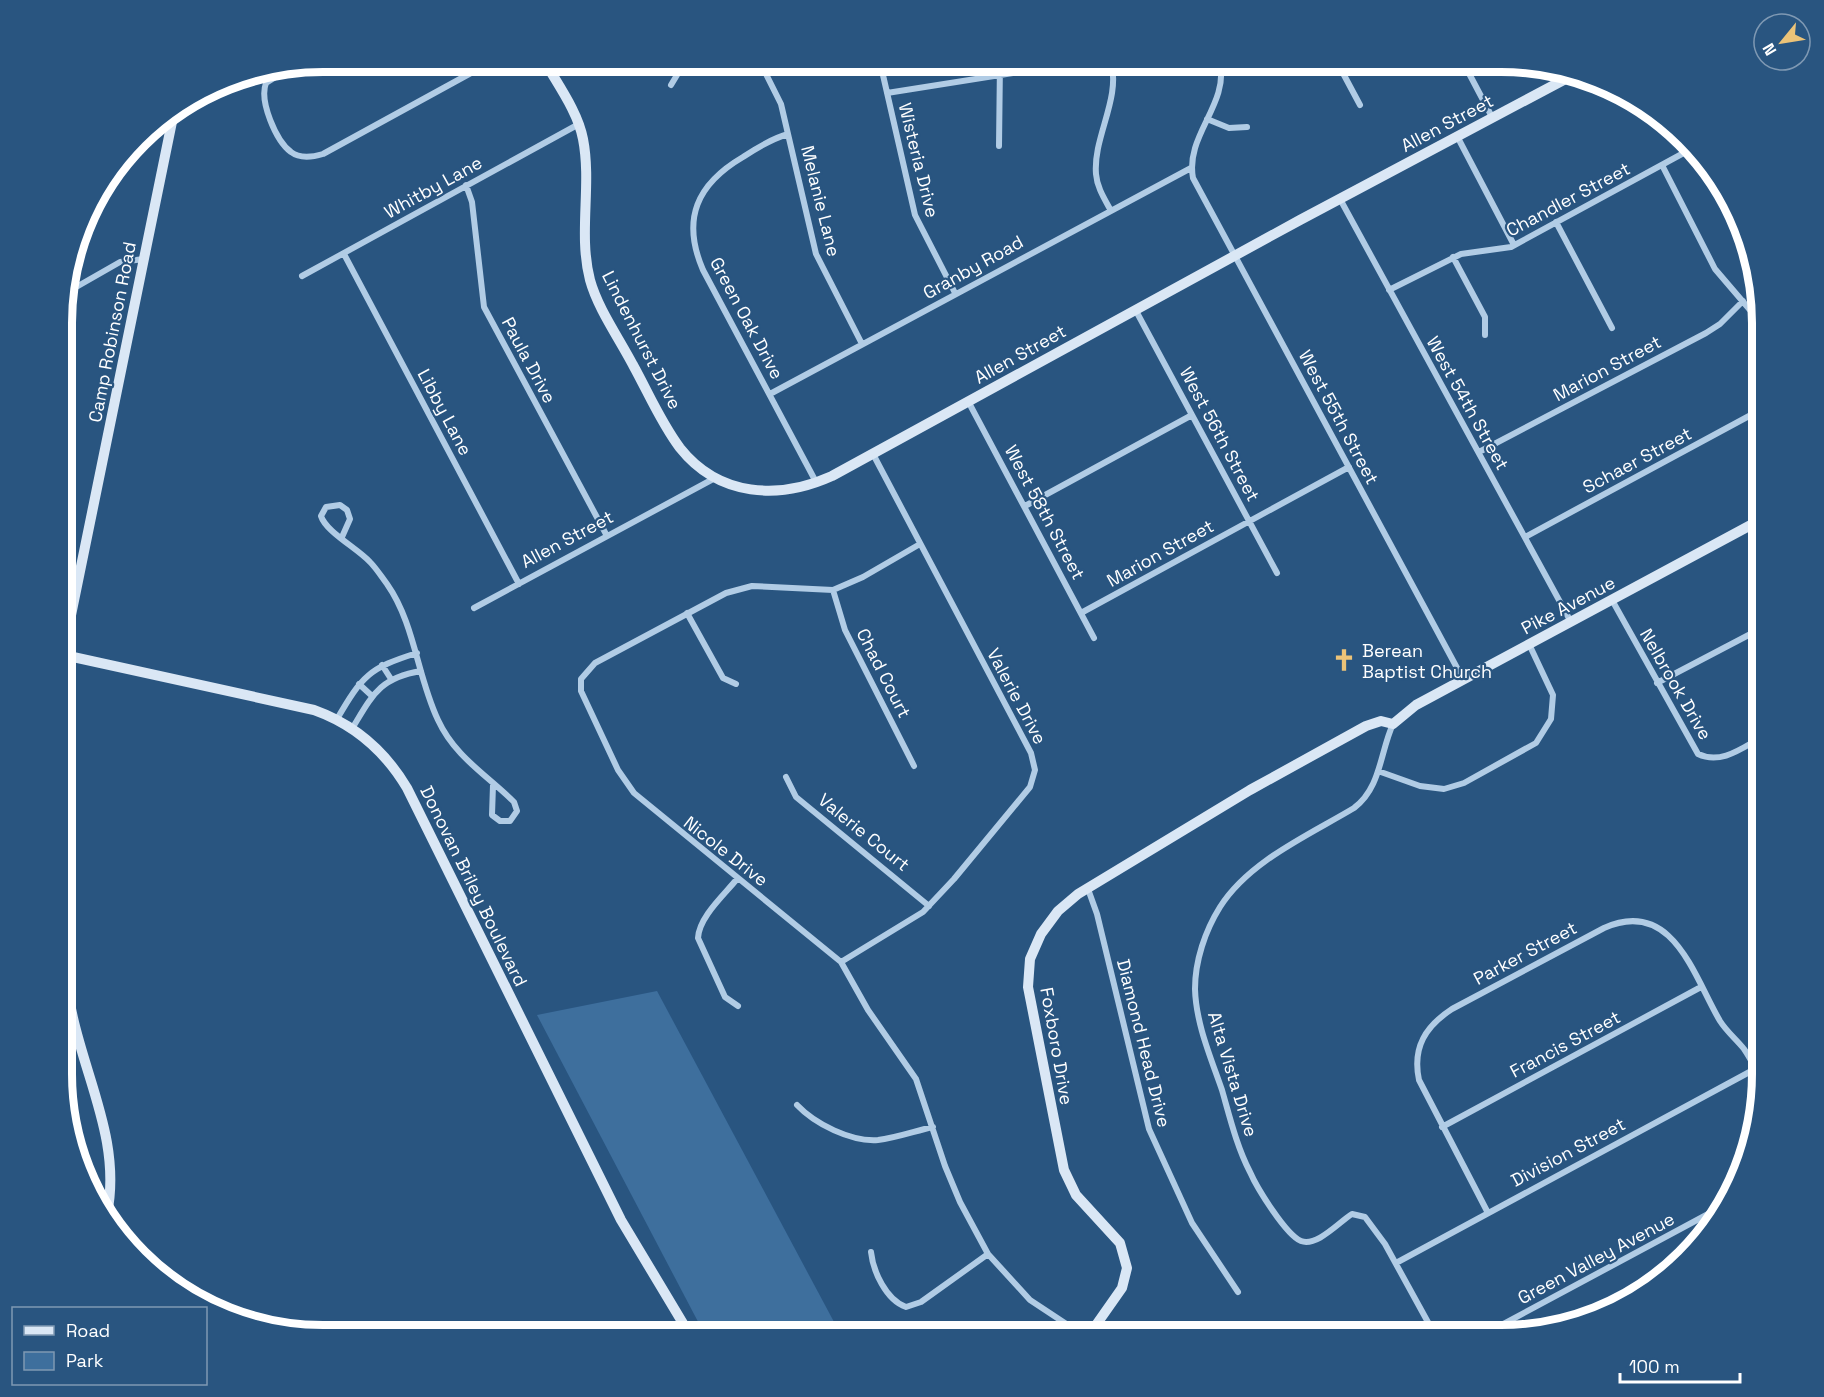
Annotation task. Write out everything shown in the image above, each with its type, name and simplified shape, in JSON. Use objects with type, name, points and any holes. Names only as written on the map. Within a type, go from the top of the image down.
[{"type":"street","points":[[276,77],[266,83],[263,102],[291,153],[308,157],[323,153],[473,72]]},
{"type":"street","name":"Lindenhurst Drive","points":[[550,72],[579,124],[584,142],[587,261],[593,288],[675,441],[692,461],[716,478]]},
{"type":"street","points":[[671,85],[679,72]]},
{"type":"street","name":"Melanie Lane","points":[[765,72],[778,96],[816,254],[862,344]]},
{"type":"street","name":"Wisteria Drive","points":[[882,72],[915,214],[955,293]]},
{"type":"street","points":[[999,146],[1000,72]]},
{"type":"street","points":[[887,93],[1024,72]]},
{"type":"street","points":[[1110,209],[1100,189],[1096,167],[1113,72]]},
{"type":"street","points":[[1191,168],[1194,145],[1221,87],[1220,72]]},
{"type":"street","points":[[1342,72],[1360,105]]},
{"type":"street","points":[[1468,72],[1492,117]]},
{"type":"street","name":"Allen Street","points":[[474,608],[716,478],[744,488],[771,492],[796,490],[816,483],[1563,80]]},
{"type":"street","points":[[1207,119],[1229,128],[1246,127]]},
{"type":"street","name":"Camp Robinson Road","points":[[72,619],[172,123]]},
{"type":"street","name":"Whitby Lane","points":[[302,276],[579,124]]},
{"type":"street","name":"Green Oak Drive","points":[[788,134],[769,141],[718,173],[699,199],[693,232],[697,256],[703,270],[816,483]]},
{"type":"street","points":[[1457,136],[1514,245]]},
{"type":"street","name":"Chandler Street","points":[[1389,290],[1454,257],[1514,245],[1685,152]]},
{"type":"street","points":[[1662,165],[1715,268],[1751,311]]},
{"type":"street","name":"Granby Road","points":[[770,394],[1110,209],[1191,168]]},
{"type":"street","name":"West 55th Street","points":[[1191,168],[1197,187],[1463,680]]},
{"type":"street","name":"Paula Drive","points":[[466,185],[472,202],[484,307],[607,536]]},
{"type":"street","name":"West 54th Street","points":[[1340,199],[1571,622]]},
{"type":"street","points":[[1556,222],[1612,328]]},
{"type":"street","name":"Libby Lane","points":[[344,254],[519,584]]},
{"type":"street","points":[[1454,257],[1485,317],[1485,335]]},
{"type":"street","points":[[74,288],[120,262],[144,259]]},
{"type":"street","name":"Marion Street","points":[[1479,452],[1706,333],[1720,324],[1743,301]]},
{"type":"street","name":"West 56th Street","points":[[1135,309],[1277,573]]},
{"type":"street","name":"West 58th Street","points":[[968,401],[1095,638]]},
{"type":"street","name":"Schaer Street","points":[[1525,537],[1752,414]]},
{"type":"street","points":[[1025,506],[1192,415]]},
{"type":"street","name":"Valerie Drive","points":[[841,962],[911,921],[929,906],[1030,787],[1035,778],[1035,768],[1027,746],[873,454]]},
{"type":"street","name":"Marion Street","points":[[1081,613],[1349,467]]},
{"type":"street","points":[[342,537],[350,519],[347,510],[340,505],[326,507],[322,511],[323,521],[333,534],[342,537],[370,562],[388,586],[404,617],[417,653],[431,705],[447,736],[465,760],[514,801],[517,811],[510,821],[496,820],[492,815],[493,785]]},
{"type":"street","name":"Pike Avenue","points":[[1394,724],[1416,705],[1752,524]]},
{"type":"street","name":"Nicole Drive","points":[[920,544],[863,577],[833,591],[752,586],[726,592],[595,663],[581,679],[581,692],[618,770],[634,793],[841,962],[868,1010],[916,1079],[960,1202],[988,1254],[1013,1285],[1030,1300],[1068,1325]]},
{"type":"street","name":"Chad Court","points":[[833,591],[845,630],[914,766]]},
{"type":"street","name":"Nelbrook Drive","points":[[1611,600],[1698,754],[1710,759],[1724,757],[1752,742]]},
{"type":"street","points":[[687,613],[723,678],[736,684]]},
{"type":"street","points":[[1657,683],[1752,633]]},
{"type":"street","points":[[1378,771],[1420,786],[1444,789],[1464,783],[1536,743],[1551,719],[1554,695],[1529,645]]},
{"type":"street","points":[[337,718],[368,673],[382,665],[417,653]]},
{"type":"street","name":"Donovan Briley Boulevard","points":[[72,661],[288,702],[337,718],[352,727],[389,760],[408,788],[621,1220],[684,1325]]},
{"type":"street","points":[[382,665],[391,679]]},
{"type":"street","points":[[352,727],[372,696],[391,679],[421,671]]},
{"type":"street","points":[[359,684],[372,696]]},
{"type":"street","name":"Foxboro Drive","points":[[1096,1325],[1122,1288],[1127,1268],[1120,1243],[1076,1195],[1064,1170],[1028,987],[1030,959],[1041,934],[1058,911],[1088,889],[1250,790],[1374,723],[1394,724]]},
{"type":"street","name":"Alta Vista Drive","points":[[1394,724],[1371,789],[1358,806],[1273,857],[1229,894],[1208,930],[1196,977],[1196,1000],[1200,1023],[1244,1160],[1258,1186],[1294,1237],[1305,1242],[1315,1240],[1355,1213],[1368,1220],[1396,1263]]},
{"type":"street","name":"Valerie Court","points":[[786,777],[796,797],[929,906]]},
{"type":"street","points":[[737,879],[707,917],[700,928],[698,938],[725,997],[738,1006]]},
{"type":"street","name":"Diamond Head Drive","points":[[1088,889],[1097,914],[1149,1129],[1192,1223],[1238,1292]]},
{"type":"street","name":"Parker Street","points":[[1442,1127],[1419,1080],[1417,1054],[1425,1033],[1437,1019],[1604,928],[1623,921],[1640,921],[1668,934],[1681,949],[1701,987]]},
{"type":"street","points":[[1701,987],[1725,1029],[1743,1048],[1752,1064]]},
{"type":"street","name":"Francis Street","points":[[1442,1127],[1701,987]]},
{"type":"street","points":[[72,1011],[110,1152],[112,1184],[109,1205]]},
{"type":"street","name":"Division Street","points":[[1396,1263],[1752,1071]]},
{"type":"street","points":[[797,1105],[824,1125],[865,1139],[882,1139],[933,1127]]},
{"type":"street","points":[[1442,1127],[1488,1213]]},
{"type":"street","name":"Green Valley Avenue","points":[[1502,1325],[1711,1213]]},
{"type":"street","points":[[871,1252],[874,1269],[889,1293],[906,1307],[921,1302],[988,1254]]},
{"type":"street","points":[[1396,1263],[1430,1325]]},
{"type":"green space","points":[[657,991],[836,1325],[700,1325],[537,1015]]},
{"type":"place","name":"Berean Baptist Church","points":[[1344,660]]}]
